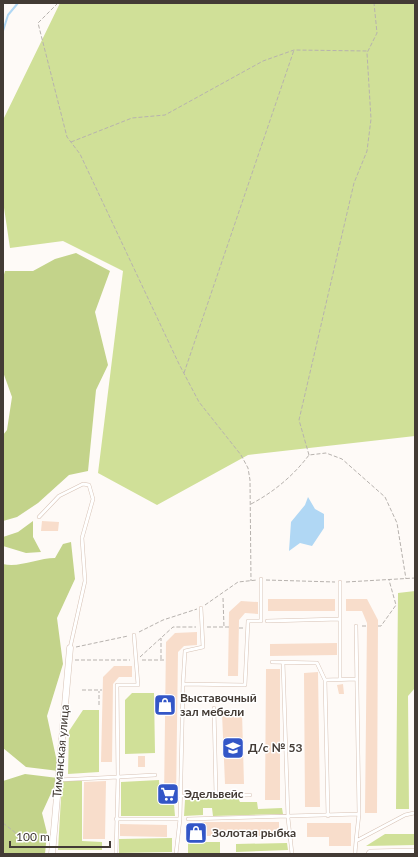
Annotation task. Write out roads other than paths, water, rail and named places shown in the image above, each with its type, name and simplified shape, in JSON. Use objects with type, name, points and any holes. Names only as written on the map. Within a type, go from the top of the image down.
[{"type":"street","name":"Тиманская улица","points":[[52,854],[70,648]]},
{"type":"street","points":[[371,854],[415,853]]},
{"type":"lane","points":[[38,517],[59,496],[83,484],[89,485],[93,500],[82,538],[85,581],[70,648]]},
{"type":"lane","points":[[183,684],[245,685],[248,621],[261,621],[261,580]]},
{"type":"lane","points":[[340,582],[340,679]]},
{"type":"lane","points":[[176,854],[180,820],[184,651],[203,646],[201,608]]},
{"type":"lane","points":[[267,621],[340,619]]},
{"type":"lane","points":[[355,854],[359,814],[356,626]]},
{"type":"lane","points":[[116,854],[118,685],[138,685],[134,635]]},
{"type":"lane","points":[[272,662],[317,663],[325,680],[328,816]]},
{"type":"lane","points":[[283,662],[288,818],[292,854]]},
{"type":"lane","points":[[325,680],[357,679]]},
{"type":"lane","points":[[214,708],[216,795]]},
{"type":"lane","points":[[58,780],[155,775]]},
{"type":"lane","points":[[180,796],[250,795]]},
{"type":"lane","points":[[356,841],[405,815],[414,813]]},
{"type":"lane","points":[[188,819],[288,818],[359,814]]},
{"type":"lane","points":[[116,819],[180,820]]},
{"type":"water","points":[[308,497],[315,509],[324,514],[324,528],[312,546],[300,543],[289,551],[291,522],[305,505]]},
{"type":"waterway","points":[[3,31],[8,15],[18,3]]},
{"type":"place","name":"Выставочный зал мебели","points":[[165,705]]},
{"type":"place","name":"Д/с № 53","points":[[233,748]]},
{"type":"place","name":"Эдельвейс","points":[[168,794]]},
{"type":"place","name":"Золотая рыбка","points":[[196,833]]}]
